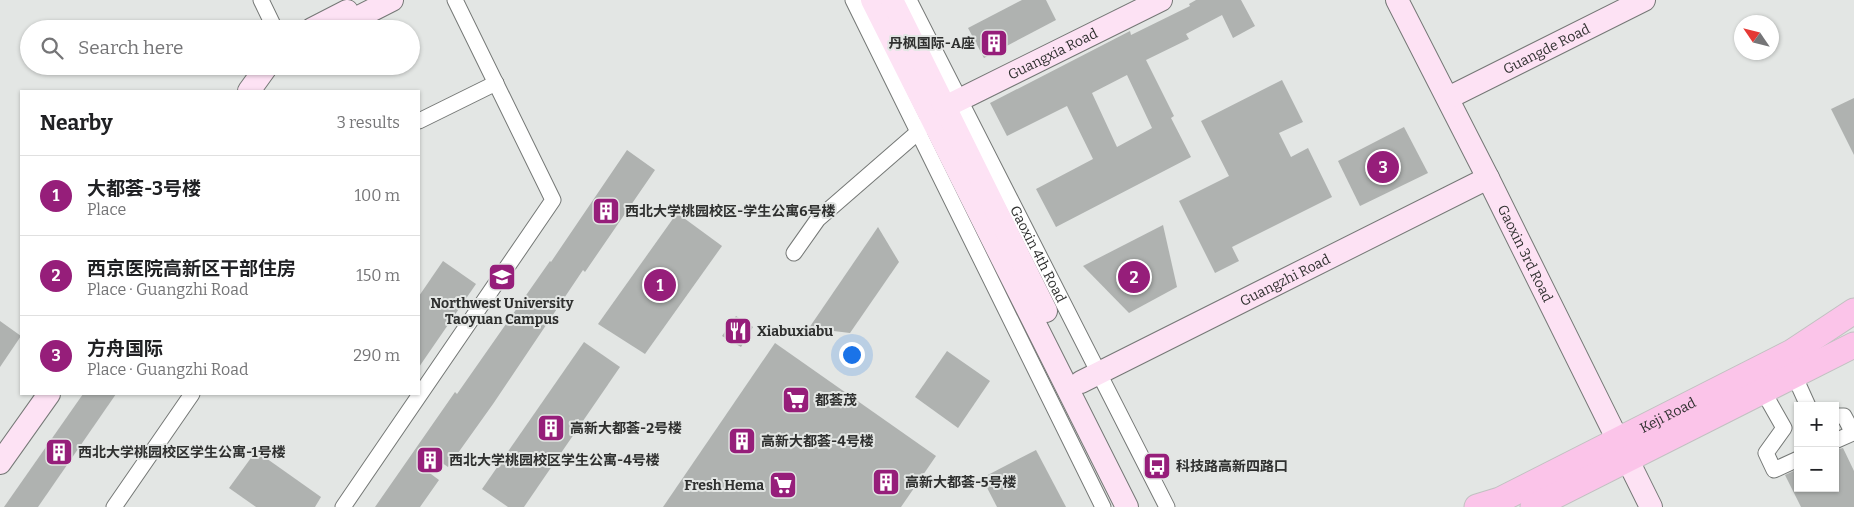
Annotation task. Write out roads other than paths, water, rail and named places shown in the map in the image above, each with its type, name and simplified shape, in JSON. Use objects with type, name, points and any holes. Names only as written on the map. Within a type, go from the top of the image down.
[{"type":"main road","name":"Keji Road","points":[[1533,507],[1622,450],[1792,352],[1854,311]]},
{"type":"main road","name":"Keji Road","points":[[1477,507],[1500,500],[1763,391],[1854,346]]},
{"type":"street","points":[[260,0],[270,20]]},
{"type":"street","points":[[329,20],[368,0]]},
{"type":"street","points":[[352,20],[392,0]]},
{"type":"street","points":[[420,394],[553,200],[454,0]]},
{"type":"street","name":"Gaoxin 4th Road","points":[[853,0],[939,115]]},
{"type":"street","name":"Gaoxin 4th Road","points":[[872,0],[1090,378],[1167,507]]},
{"type":"street","name":"Gaoxin 4th Road","points":[[892,0],[1103,507]]},
{"type":"street","name":"Gaoxin 4th Road","points":[[909,0],[939,115],[1127,507]]},
{"type":"street","name":"Guangxia Road","points":[[939,115],[1161,0]]},
{"type":"street","name":"Gaoxin 3rd Road","points":[[1397,0],[1448,98],[1651,507]]},
{"type":"street","name":"Guangde Road","points":[[1448,98],[1644,0]]},
{"type":"street","points":[[250,90],[261,75]]},
{"type":"street","points":[[261,90],[271,75]]},
{"type":"street","points":[[420,121],[496,83]]},
{"type":"street","points":[[794,254],[818,219],[939,115]]},
{"type":"street","name":"Guangzhi Road","points":[[1090,378],[1488,178]]},
{"type":"street","points":[[1794,376],[1806,402]]},
{"type":"street","name":"Gaoxin 4th Road","points":[[1090,378],[1144,507]]},
{"type":"street","points":[[1763,391],[1784,428],[1766,453],[1774,470],[1794,461]]},
{"type":"street","points":[[0,442],[33,395]]},
{"type":"street","points":[[0,463],[47,395]]},
{"type":"street","points":[[114,507],[191,395]]},
{"type":"street","points":[[343,507],[420,395]]},
{"type":"street","points":[[1839,416],[1844,416],[1853,433],[1839,439]]},
{"type":"place","name":"丹枫国际-A座","points":[[994,43]]},
{"type":"place","name":"方舟国际","points":[[1383,167]]},
{"type":"place","name":"西北大学桃园校区-学生公寓6号楼","points":[[606,211]]},
{"type":"place","name":"Northwest University Taoyuan Campus","points":[[502,277]]},
{"type":"place","name":"西京医院高新区干部住房","points":[[1134,277]]},
{"type":"place","name":"大都荟-3号楼","points":[[660,285]]},
{"type":"place","name":"Xiabuxiabu","points":[[738,331]]},
{"type":"place","name":"都荟茂","points":[[796,400]]},
{"type":"place","name":"高新大都荟-2号楼","points":[[551,428]]},
{"type":"place","name":"高新大都荟-4号楼","points":[[742,441]]},
{"type":"place","name":"西北大学桃园校区学生公寓-1号楼","points":[[59,452]]},
{"type":"place","name":"西北大学桃园校区学生公寓-4号楼","points":[[430,460]]},
{"type":"place","name":"科技路高新四路口","points":[[1157,466]]},
{"type":"place","name":"高新大都荟-5号楼","points":[[886,482]]},
{"type":"place","name":"Fresh Hema","points":[[783,485]]}]
